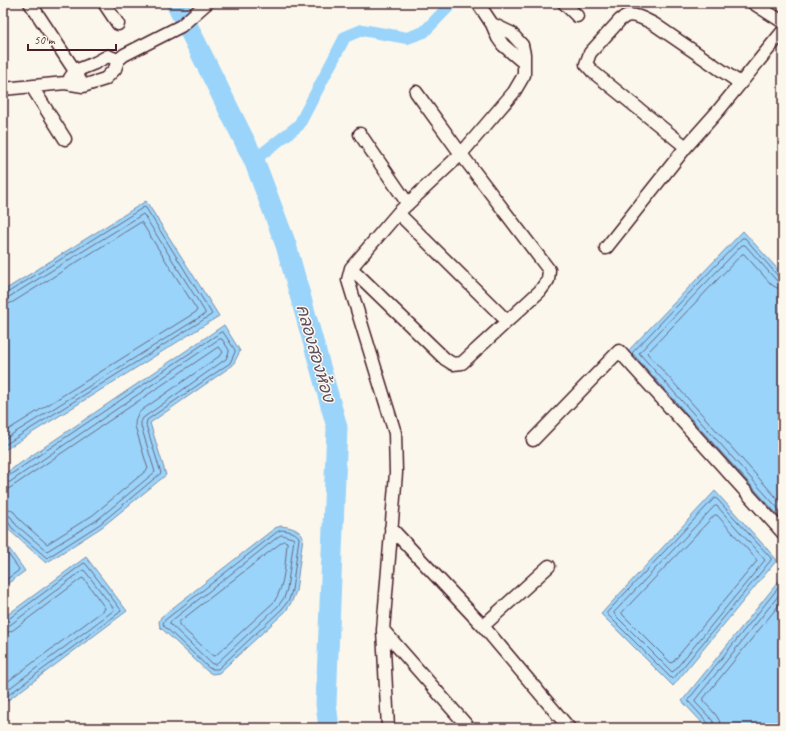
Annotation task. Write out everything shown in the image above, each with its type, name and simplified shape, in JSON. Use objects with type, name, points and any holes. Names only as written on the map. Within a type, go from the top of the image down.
[{"type":"street","points":[[30,3],[75,71],[83,86]]},
{"type":"street","points":[[104,3],[118,24]]},
{"type":"street","points":[[65,83],[75,71],[108,56],[121,57],[181,26],[207,3]]},
{"type":"street","points":[[388,728],[383,630],[396,473],[395,433],[348,280],[351,268],[398,212],[461,154],[514,92],[524,75],[524,63],[498,38],[492,24],[478,3]]},
{"type":"street","points":[[564,3],[577,16]]},
{"type":"street","points":[[754,3],[783,22]]},
{"type":"street","points":[[686,147],[593,72],[586,64],[590,53],[620,20],[626,16],[633,16],[654,24],[740,83]]},
{"type":"street","points":[[606,248],[686,147],[783,31]]},
{"type":"street","points":[[3,89],[65,83],[83,86],[105,79],[115,69],[121,57]]},
{"type":"street","points":[[32,87],[65,139]]},
{"type":"street","points":[[351,268],[445,359],[453,364],[462,363],[540,291],[548,280],[549,270],[416,92]]},
{"type":"street","points":[[360,134],[408,204]]},
{"type":"street","points":[[398,212],[507,321]]},
{"type":"street","points":[[533,440],[619,352],[783,533]]},
{"type":"street","points":[[391,528],[483,626],[569,728]]},
{"type":"street","points":[[483,626],[549,566]]},
{"type":"street","points":[[383,630],[469,728]]},
{"type":"water","points":[[146,201],[219,316],[3,451],[3,291]]},
{"type":"water","points":[[743,231],[783,275],[783,527],[626,353]]},
{"type":"water","points":[[224,325],[240,351],[233,365],[150,423],[166,475],[102,527],[46,563],[9,530],[3,520],[3,475]]},
{"type":"water","points":[[715,491],[777,560],[673,686],[601,614]]},
{"type":"water","points":[[281,526],[294,529],[303,537],[296,591],[292,601],[286,611],[219,673],[212,674],[160,627],[159,622],[161,617],[275,528]]},
{"type":"water","points":[[3,540],[25,571],[3,587]]},
{"type":"water","points":[[86,557],[127,611],[3,704],[3,618]]},
{"type":"water","points":[[783,576],[783,728],[707,728],[682,701]]},
{"type":"waterway","name":"คลองสองห้อง","points":[[176,3],[254,160],[286,245],[337,427],[326,704],[329,728]]},
{"type":"waterway","points":[[254,160],[299,125],[345,37],[362,30],[407,38],[424,32],[452,3]]}]
